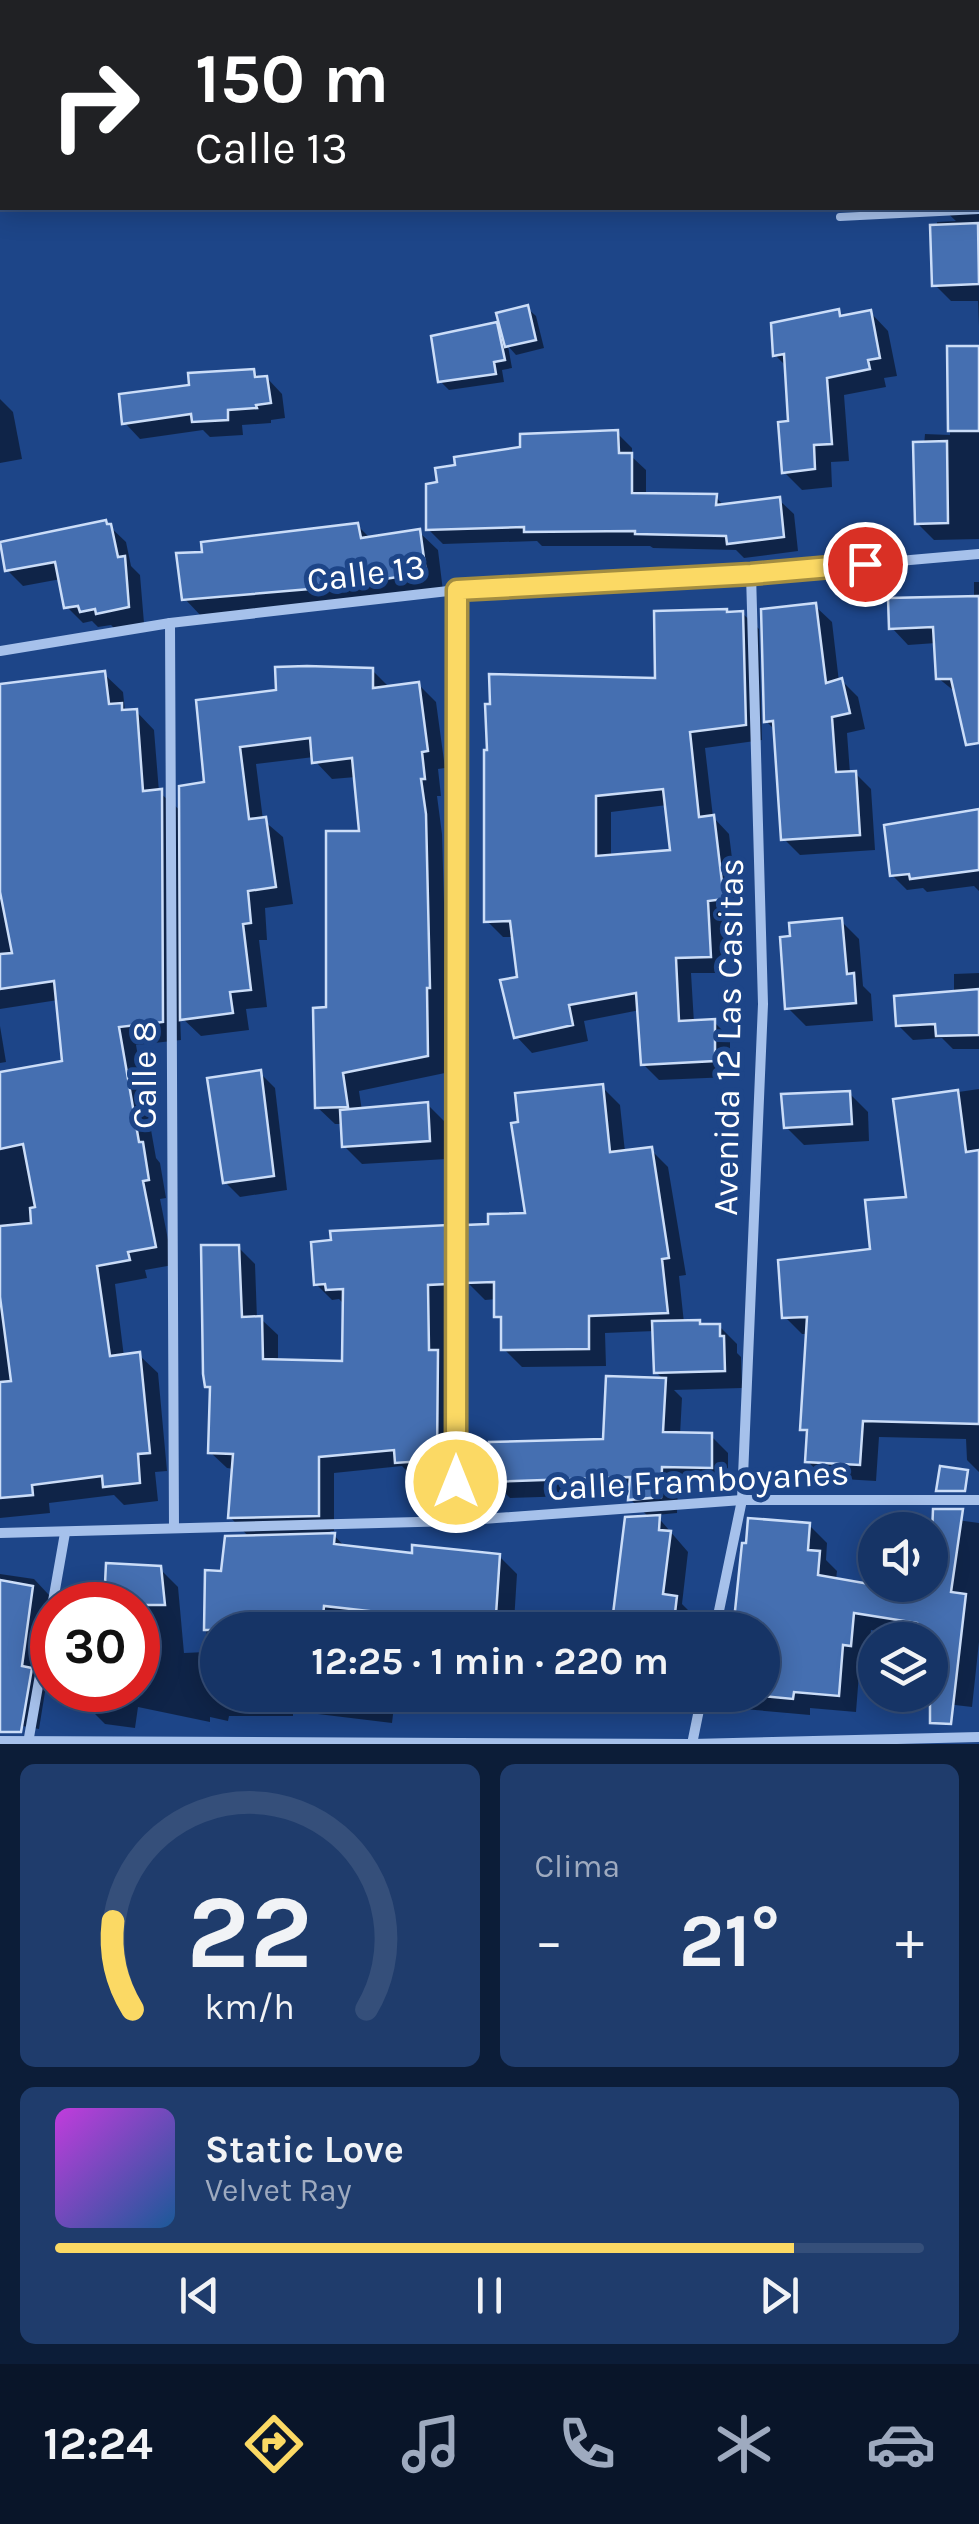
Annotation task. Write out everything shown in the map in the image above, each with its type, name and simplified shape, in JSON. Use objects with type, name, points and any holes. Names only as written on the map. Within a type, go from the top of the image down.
[{"type":"street","name":"Calle 13","points":[[0,651],[170,623],[457,590],[751,574],[979,554]]},
{"type":"street","name":"Avenida 12 Las Casitas","points":[[719,1612],[742,1500],[763,1004],[751,574]]},
{"type":"street","points":[[456,1521],[457,590]]},
{"type":"street","name":"Calle 8","points":[[170,623],[174,1526]]},
{"type":"street","name":"Calle Framboyanes","points":[[0,1532],[456,1521],[742,1500],[979,1500]]},
{"type":"street","points":[[28,1742],[65,1532]]},
{"type":"street","points":[[692,1744],[699,1712]]},
{"type":"street","points":[[0,1741],[692,1744],[979,1737]]},
{"type":"lane","points":[[840,217],[979,210]]},
{"type":"building","points":[[978,223],[979,284],[932,286],[930,225]]},
{"type":"building","points":[[528,305],[536,340],[505,347],[496,313]]},
{"type":"building","points":[[839,309],[840,316],[871,310],[880,358],[868,360],[870,369],[827,378],[832,444],[814,445],[815,469],[782,473],[778,422],[788,421],[784,354],[773,356],[771,323]]},
{"type":"building","points":[[497,322],[505,360],[494,362],[496,374],[438,382],[431,336]]},
{"type":"building","points":[[947,346],[979,346],[979,431],[948,431]]},
{"type":"building","points":[[254,369],[255,377],[267,376],[271,403],[228,410],[228,420],[192,422],[191,414],[122,424],[119,394],[189,385],[188,373]]},
{"type":"building","points":[[618,430],[619,453],[632,453],[632,493],[717,494],[716,505],[780,497],[784,537],[727,544],[726,536],[635,531],[524,532],[524,527],[426,530],[426,484],[437,482],[435,468],[455,465],[454,457],[520,447],[520,434]]},
{"type":"building","points":[[947,441],[948,523],[915,524],[913,442]]},
{"type":"building","points":[[106,520],[111,524],[118,557],[125,556],[129,607],[96,614],[95,609],[80,612],[78,606],[64,608],[55,562],[5,571],[0,542]]},
{"type":"building","points":[[358,523],[361,538],[420,529],[426,573],[322,588],[182,600],[176,553],[202,552],[201,542]]},
{"type":"building","points":[[979,596],[979,743],[966,745],[951,679],[936,679],[933,627],[889,629],[888,598]]},
{"type":"building","points":[[816,603],[826,683],[842,678],[850,713],[832,717],[836,772],[856,771],[860,835],[781,840],[773,721],[764,722],[761,609]]},
{"type":"building","points":[[654,611],[743,611],[746,725],[690,732],[699,817],[714,815],[724,899],[708,901],[711,957],[676,958],[679,1021],[715,1019],[715,1061],[641,1065],[636,993],[569,1005],[573,1025],[514,1038],[500,980],[517,977],[510,921],[484,922],[485,704],[490,704],[489,674],[655,678]],"holes":[[[663,789],[670,850],[596,856],[596,796]]]},
{"type":"building","points":[[275,667],[373,668],[373,688],[419,682],[428,751],[422,752],[425,779],[421,779],[426,814],[428,1056],[343,1073],[348,1107],[315,1108],[313,1008],[326,1007],[326,831],[359,831],[352,758],[312,763],[310,738],[240,747],[249,819],[266,817],[276,887],[248,891],[251,923],[243,924],[251,990],[230,992],[233,1013],[180,1020],[179,786],[204,782],[196,700],[276,690]]},
{"type":"building","points":[[105,671],[109,704],[122,703],[122,710],[137,709],[143,791],[162,789],[163,1022],[119,1027],[139,1142],[143,1142],[149,1180],[143,1181],[156,1247],[128,1252],[130,1260],[97,1266],[110,1356],[140,1352],[150,1453],[138,1454],[140,1483],[103,1487],[102,1476],[32,1485],[33,1495],[0,1498],[0,1382],[11,1381],[0,1297],[0,1226],[31,1223],[30,1208],[35,1207],[23,1144],[0,1149],[0,1072],[62,1061],[54,981],[0,989],[0,954],[12,953],[0,892],[0,684]]},
{"type":"building","points":[[979,809],[979,870],[910,879],[909,874],[890,876],[884,825]]},
{"type":"building","points":[[842,918],[847,974],[854,973],[856,1003],[785,1009],[780,937],[790,936],[789,923]]},
{"type":"building","points":[[979,989],[979,1035],[936,1036],[935,1024],[896,1026],[894,996]]},
{"type":"building","points":[[261,1070],[274,1176],[223,1183],[207,1078]]},
{"type":"building","points":[[603,1084],[610,1152],[652,1147],[669,1258],[662,1259],[668,1313],[589,1316],[589,1349],[501,1350],[501,1317],[494,1317],[494,1282],[465,1283],[465,1225],[488,1224],[488,1214],[525,1213],[511,1123],[518,1122],[515,1093]]},
{"type":"building","points":[[958,1090],[966,1152],[979,1150],[979,1424],[863,1421],[860,1465],[805,1462],[807,1430],[800,1430],[807,1317],[782,1318],[778,1260],[870,1249],[865,1200],[906,1197],[893,1099]]},
{"type":"building","points":[[850,1091],[852,1124],[784,1128],[781,1094]]},
{"type":"building","points":[[428,1102],[430,1141],[342,1147],[340,1110]]},
{"type":"building","points":[[448,1225],[448,1284],[428,1285],[429,1350],[438,1350],[437,1460],[395,1463],[394,1450],[319,1457],[319,1516],[228,1518],[233,1454],[208,1453],[210,1387],[205,1387],[203,1374],[201,1245],[239,1245],[242,1317],[262,1316],[263,1359],[342,1361],[343,1289],[326,1290],[325,1284],[314,1285],[311,1242],[331,1240],[330,1231]]},
{"type":"building","points":[[700,1320],[700,1324],[720,1324],[725,1371],[654,1373],[652,1321]]},
{"type":"building","points":[[606,1376],[666,1378],[663,1432],[712,1433],[712,1468],[662,1467],[661,1497],[628,1500],[630,1477],[490,1482],[489,1442],[603,1439]]},
{"type":"building","points":[[940,1466],[968,1470],[965,1491],[936,1491]]},
{"type":"building","points":[[963,1509],[951,1592],[966,1594],[951,1724],[930,1723],[930,1712],[948,1712],[948,1622],[911,1622],[854,1613],[851,1646],[843,1645],[839,1696],[794,1692],[793,1699],[780,1698],[780,1612],[735,1612],[748,1518],[810,1523],[808,1550],[820,1551],[818,1575],[858,1582],[858,1602],[948,1602],[948,1512],[933,1512]]},
{"type":"building","points":[[660,1515],[659,1530],[671,1531],[663,1594],[677,1596],[675,1612],[613,1612],[625,1517]]},
{"type":"building","points":[[335,1533],[334,1544],[412,1553],[412,1545],[500,1554],[496,1612],[378,1612],[324,1606],[324,1612],[204,1612],[205,1570],[221,1571],[225,1536]]},
{"type":"building","points":[[106,1563],[161,1566],[165,1605],[160,1605],[160,1582],[105,1582]]},
{"type":"building","points":[[0,1580],[30,1585],[22,1666],[30,1668],[30,1680],[21,1732],[0,1732]]},
{"type":"route","points":[[456,1482],[457,590],[865,564]]}]
